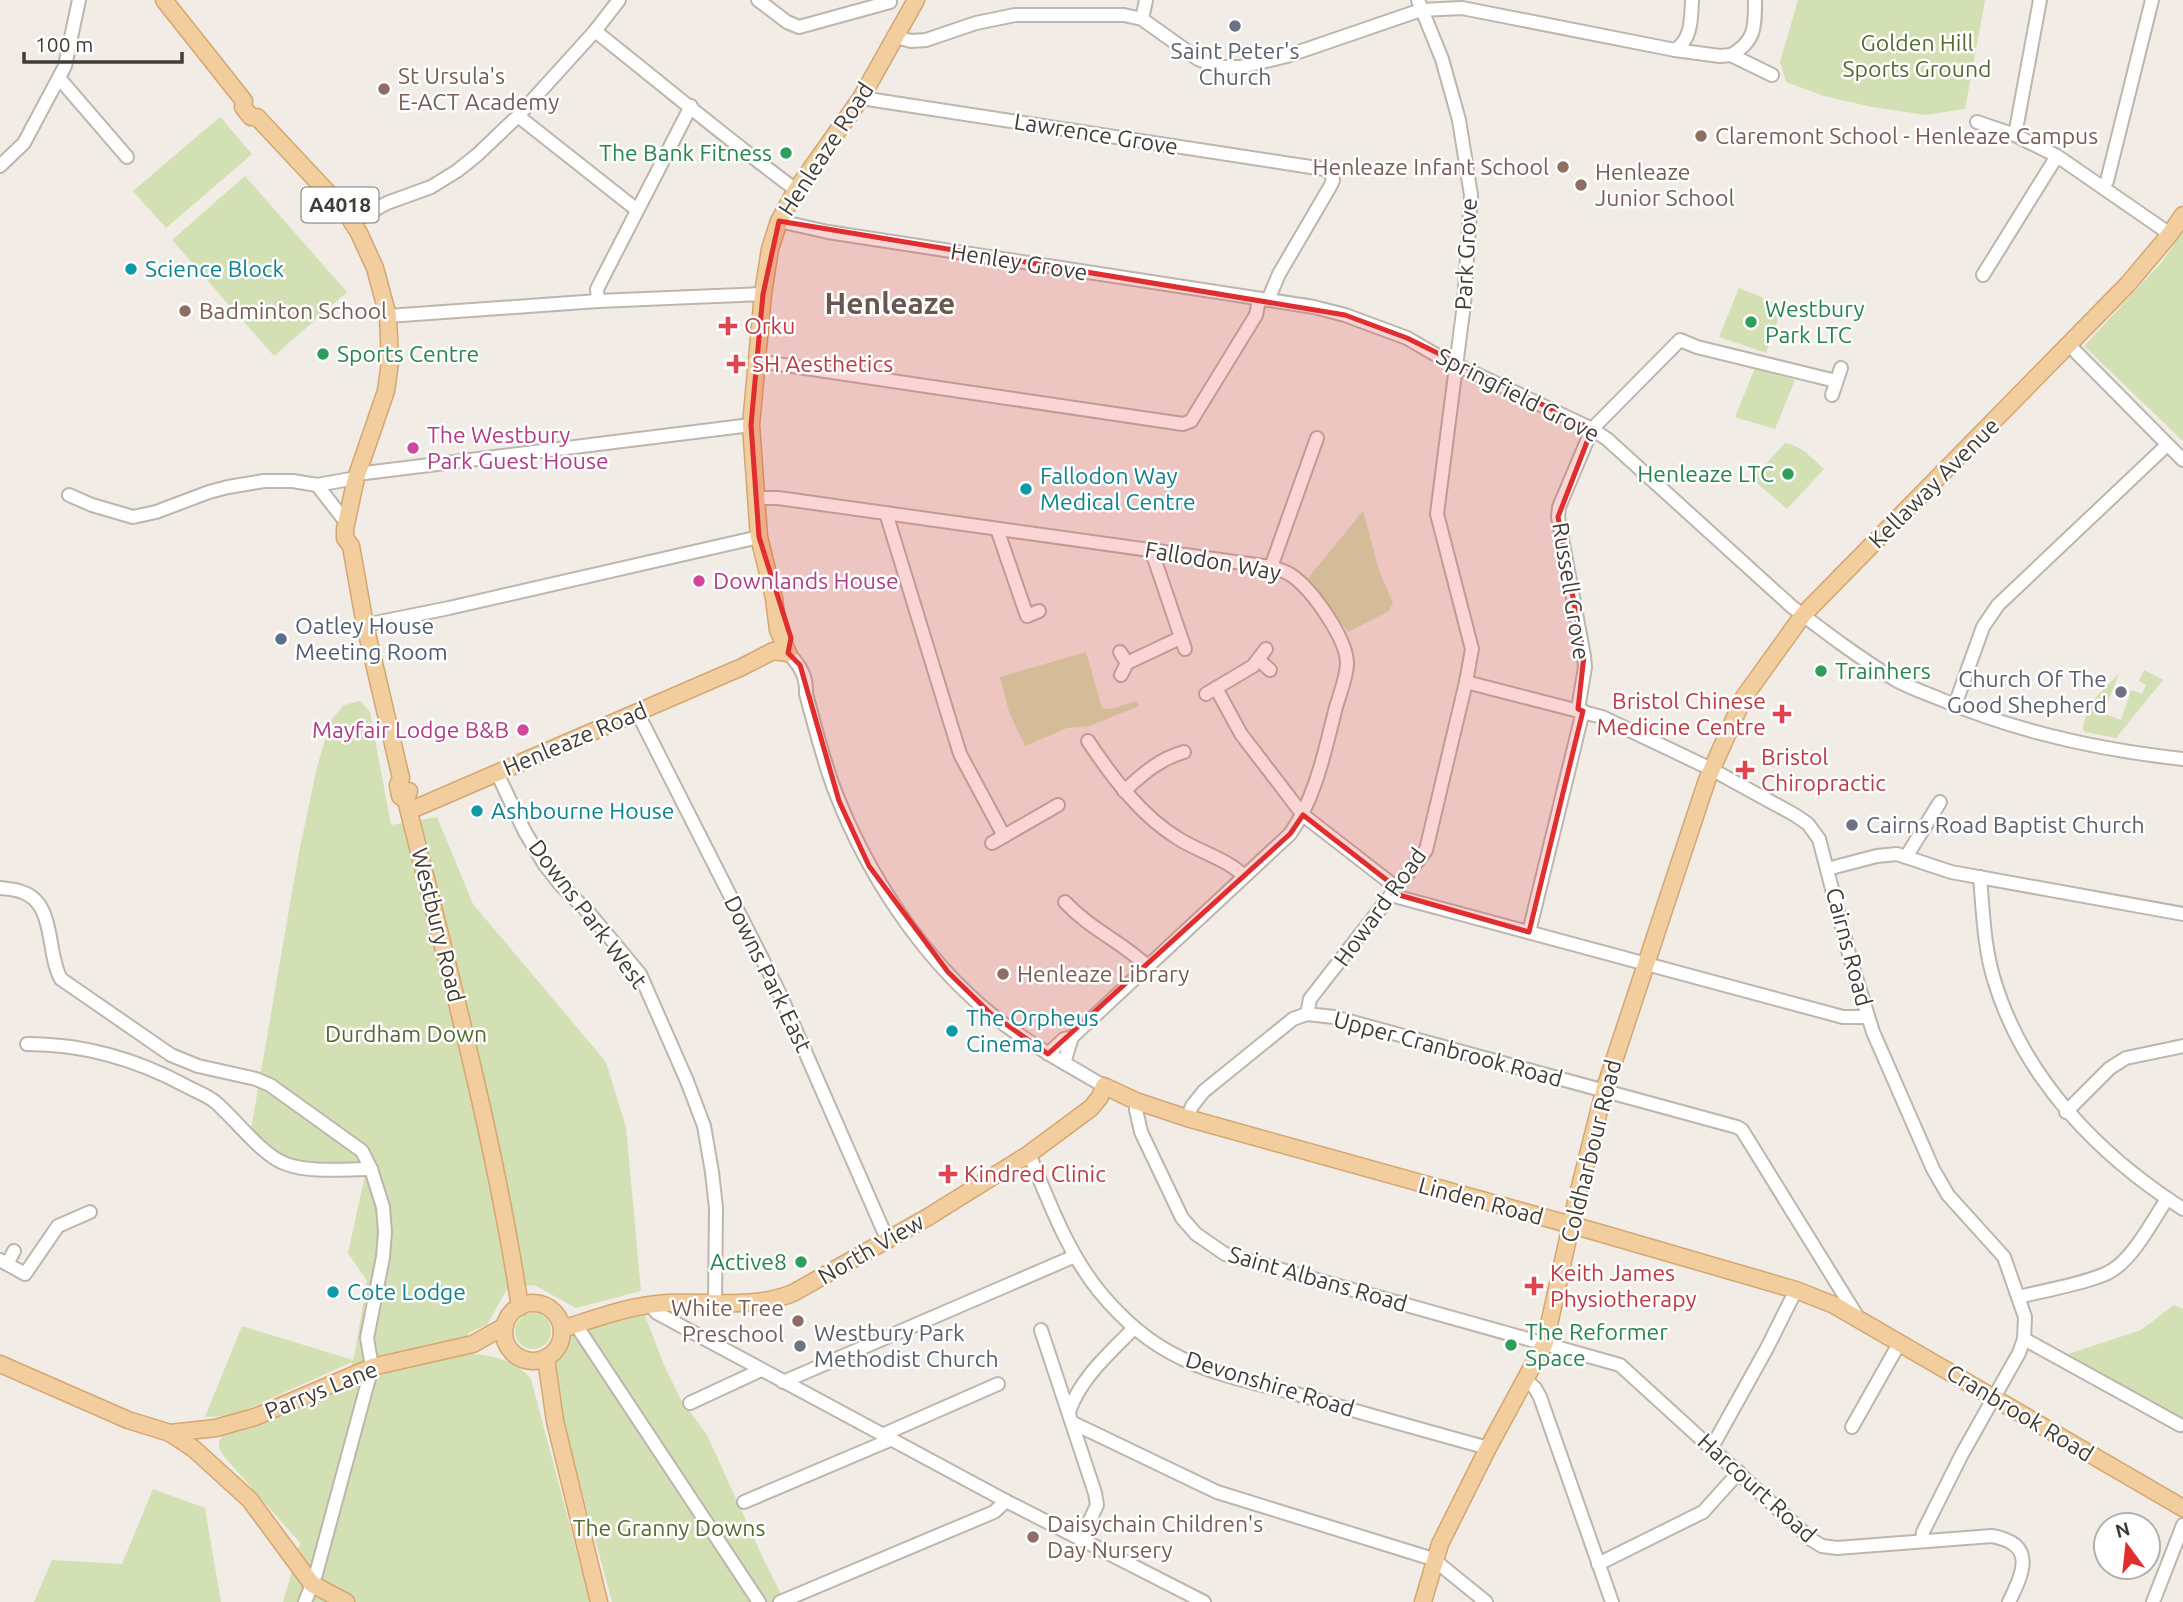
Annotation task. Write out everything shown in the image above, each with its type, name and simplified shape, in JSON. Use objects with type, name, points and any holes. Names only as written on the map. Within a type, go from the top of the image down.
[{"type":"main road","name":"Westbury Road","points":[[164,0],[244,101],[250,102],[258,111],[257,117],[349,216],[375,268],[388,316],[390,362],[386,391],[356,476],[347,518],[355,524],[355,540],[351,546],[365,625],[401,778],[398,785],[400,796],[408,805],[468,1041],[526,1305]]},
{"type":"main road","name":"Henleaze Road","points":[[408,805],[497,773],[742,667],[777,662],[788,653],[791,638],[774,598],[759,537],[751,425],[763,294],[770,249],[779,220],[796,190],[861,98],[916,0]]},
{"type":"main road","name":"Kellaway Avenue","points":[[1711,769],[1744,697],[1804,615],[2128,284],[2171,234],[2183,215]]},
{"type":"main road","name":"Coldharbour Road","points":[[1423,1602],[1433,1559],[1488,1448],[1527,1381],[1545,1343],[1604,1091],[1711,769]]},
{"type":"main road","name":"North View","points":[[566,1324],[650,1305],[775,1301],[888,1241],[1029,1154],[1091,1108],[1100,1097],[1104,1086]]},
{"type":"main road","name":"Linden Road","points":[[1104,1086],[1136,1101],[1187,1118],[1796,1290],[1857,1316]]},
{"type":"main road","points":[[526,1305],[548,1307],[566,1324],[558,1346],[540,1359],[525,1360],[511,1351],[505,1339],[505,1325],[510,1314],[526,1305]]},
{"type":"main road","name":"Cranbrook Road","points":[[1857,1316],[2183,1508]]},
{"type":"main road","name":"Parrys Lane","points":[[170,1433],[216,1428],[255,1417],[372,1367],[473,1344],[505,1325]]},
{"type":"main road","name":"Parrys Lane","points":[[473,1344],[511,1351]]},
{"type":"main road","points":[[540,1359],[599,1602]]},
{"type":"main road","name":"Parrys Lane","points":[[0,1364],[128,1420],[170,1433],[194,1449],[250,1500],[317,1583],[346,1602]]},
{"type":"street","points":[[0,166],[24,143],[65,66],[79,0]]},
{"type":"street","points":[[349,216],[431,187],[457,172],[518,116],[595,31],[619,0]]},
{"type":"street","points":[[758,0],[787,22],[799,27],[890,1],[907,16]]},
{"type":"street","points":[[1142,19],[1146,0]]},
{"type":"street","points":[[1675,50],[1686,40],[1692,0]]},
{"type":"street","points":[[896,37],[911,41],[926,40],[976,23],[1015,15],[1124,15],[1142,19],[1198,59],[1217,67],[1240,67],[1287,56],[1420,5],[1498,14],[1570,31],[1720,56],[1731,55],[1752,37],[1755,0]]},
{"type":"street","points":[[2015,135],[2040,0]]},
{"type":"street","points":[[2103,186],[2107,181],[2152,0]]},
{"type":"street","name":"Park Grove","points":[[1420,5],[1442,59],[1460,120],[1471,195],[1464,304],[1437,514]]},
{"type":"street","points":[[595,31],[747,154],[796,190]]},
{"type":"street","points":[[1731,55],[1772,75]]},
{"type":"street","points":[[59,78],[127,156]]},
{"type":"street","name":"Lawrence Grove","points":[[861,98],[1324,169],[1331,173],[1331,185],[1263,300]]},
{"type":"street","points":[[598,301],[597,289],[691,106]]},
{"type":"street","points":[[518,116],[637,210]]},
{"type":"street","points":[[1977,122],[2015,135],[2057,156],[2171,234]]},
{"type":"street","points":[[1983,275],[2057,156]]},
{"type":"street","name":"Henley Grove","points":[[779,220],[828,232],[1263,300]]},
{"type":"street","points":[[388,316],[598,301],[763,294]]},
{"type":"street","points":[[757,361],[1183,424],[1191,421],[1263,300]]},
{"type":"street","name":"Springfield Grove","points":[[1263,300],[1314,307],[1355,318],[1407,338],[1592,429],[1607,439],[1804,615],[1898,681],[2016,727],[2063,739],[2183,759]]},
{"type":"street","name":"Russell Grove","points":[[1528,932],[1580,710],[1584,656],[1558,517],[1559,507],[1592,429],[1680,340],[1697,347],[1836,382]]},
{"type":"street","points":[[2069,345],[2183,460]]},
{"type":"street","points":[[1832,395],[1841,368]]},
{"type":"street","points":[[69,495],[133,517],[156,512],[228,487],[264,481],[293,481],[317,485],[356,476],[751,425]]},
{"type":"street","points":[[1271,567],[1317,438]]},
{"type":"street","points":[[1955,705],[1983,627],[1998,605],[2167,445]]},
{"type":"street","points":[[317,485],[347,518]]},
{"type":"street","name":"Fallodon Way","points":[[755,498],[778,498],[1271,567],[1284,571],[1301,583],[1337,630],[1345,646],[1347,666],[1320,771],[1303,815],[1290,834],[1072,1037],[1064,1039],[1048,1054]]},
{"type":"street","points":[[886,513],[960,754],[1004,836]]},
{"type":"street","name":"Howard Road","points":[[1307,1014],[1310,999],[1426,850],[1472,649],[1437,514]]},
{"type":"street","points":[[997,529],[1027,615],[1039,611]]},
{"type":"street","points":[[365,625],[759,537]]},
{"type":"street","points":[[1123,663],[1182,643],[1151,549]]},
{"type":"street","points":[[788,653],[800,665],[806,694],[839,802],[869,866],[916,935],[981,1005],[1048,1054],[1104,1086]]},
{"type":"street","points":[[1270,670],[1263,655],[1211,691],[1303,815],[1395,890],[1398,897],[1843,1017],[1868,1017]]},
{"type":"street","name":"Cairns Road","points":[[1466,682],[1602,716],[1711,769],[1808,824],[1819,839],[1868,1017],[1933,1169],[1948,1195],[2004,1257],[2025,1317],[2024,1339]]},
{"type":"street","name":"Downs Park East","points":[[637,712],[779,992],[888,1241]]},
{"type":"street","points":[[1088,741],[1095,763],[1176,837],[1236,868],[1244,876]]},
{"type":"street","points":[[1124,791],[1152,766],[1179,754],[1169,742]]},
{"type":"street","name":"Downs Park West","points":[[497,773],[525,832],[545,865],[640,975],[687,1081],[704,1126],[712,1172],[716,1208],[715,1302]]},
{"type":"street","points":[[1906,856],[1940,802]]},
{"type":"street","points":[[992,843],[1058,805]]},
{"type":"street","points":[[1827,869],[1889,854],[1906,856],[1951,872],[2183,914]]},
{"type":"street","points":[[1980,877],[1984,930],[1995,983],[2017,1037],[2040,1078],[2066,1112],[2117,1158],[2183,1209]]},
{"type":"street","points":[[0,888],[22,891],[38,904],[46,919],[53,958],[61,978],[171,1055],[198,1066],[256,1079],[270,1085],[362,1151],[372,1169],[383,1207],[385,1232],[383,1257],[367,1338],[372,1367],[317,1583],[305,1602]]},
{"type":"street","points":[[1065,902],[1103,935],[1138,956],[1147,966]]},
{"type":"street","points":[[1835,1013],[1863,1000]]},
{"type":"street","points":[[1187,1118],[1192,1105],[1204,1091],[1293,1019],[1307,1014]]},
{"type":"street","name":"Upper Cranbrook Road","points":[[1307,1014],[1334,1017],[1742,1130],[1857,1316]]},
{"type":"street","points":[[1064,1063],[1072,1037]]},
{"type":"street","points":[[27,1044],[57,1044],[99,1051],[158,1071],[213,1101],[267,1153],[284,1164],[328,1169],[372,1169]]},
{"type":"street","points":[[2066,1112],[2110,1068],[2126,1058],[2183,1046]]},
{"type":"street","name":"Saint Albans Road","points":[[1136,1101],[1141,1132],[1182,1218],[1196,1234],[1225,1254],[1545,1343]]},
{"type":"street","name":"Devonshire Road","points":[[1029,1154],[1074,1256],[1098,1290],[1135,1328],[1181,1358],[1225,1375],[1488,1448]]},
{"type":"street","points":[[2019,1297],[2117,1268],[2168,1199]]},
{"type":"street","points":[[14,1251],[3,1262],[25,1274],[58,1226],[90,1212]]},
{"type":"street","points":[[783,1382],[1074,1256]]},
{"type":"street","points":[[1712,1447],[1796,1290]]},
{"type":"street","points":[[650,1305],[657,1313],[783,1382],[1006,1501],[1204,1602]]},
{"type":"street","points":[[566,1324],[586,1339],[759,1602]]},
{"type":"street","points":[[1071,1417],[1077,1393],[1089,1376],[1135,1328]]},
{"type":"street","points":[[1041,1330],[1097,1504],[1081,1540]]},
{"type":"street","points":[[1922,1541],[1923,1532],[1962,1454],[2024,1339],[2180,1425]]},
{"type":"street","points":[[1852,1427],[1900,1342]]},
{"type":"street","name":"Harcourt Road","points":[[1545,1343],[1620,1365],[1812,1540],[1822,1546],[1837,1548],[1992,1536],[2006,1538],[2017,1547],[2022,1558],[2023,1572],[2008,1602]]},
{"type":"street","points":[[690,1403],[761,1370]]},
{"type":"street","points":[[1527,1381],[1540,1397],[1612,1602]]},
{"type":"street","points":[[744,1502],[998,1384]]},
{"type":"street","points":[[1071,1417],[1217,1492],[1433,1559],[1486,1602]]},
{"type":"street","points":[[1598,1564],[1703,1512],[1739,1472]]},
{"type":"street","points":[[780,1602],[994,1512],[1006,1501]]},
{"type":"street","points":[[2153,1602],[2183,1525]]},
{"type":"highlighted area","points":[[779,221],[1345,315],[1407,338],[1592,429],[1558,517],[1584,656],[1578,709],[1583,711],[1529,932],[1392,893],[1397,888],[1303,815],[1290,834],[1048,1054],[990,1013],[948,972],[869,866],[839,801],[800,665],[788,653],[791,638],[759,537],[751,425],[763,294]]},
{"type":"green space","name":"Golden Hill Sports Ground","points":[[1798,0],[1985,0],[1965,109],[1926,115],[1872,107],[1824,96],[1786,82],[1780,62]]},
{"type":"green space","points":[[220,117],[252,154],[166,228],[133,191]]},
{"type":"green space","points":[[245,176],[347,292],[274,356],[172,240]]},
{"type":"green space","points":[[2183,232],[2183,441],[2084,346],[2161,263]]},
{"type":"green space","name":"Westbury Park LTC","points":[[1739,288],[1783,306],[1766,353],[1719,337]]},
{"type":"green space","name":"Henleaze LTC","points":[[1755,368],[1795,380],[1775,429],[1735,417]]},
{"type":"green space","name":"Henleaze LTC","points":[[1785,443],[1801,449],[1824,469],[1787,509],[1752,479]]},
{"type":"green space","points":[[1363,511],[1379,570],[1393,603],[1389,611],[1348,632],[1308,578]]},
{"type":"green space","points":[[1086,652],[1102,708],[1112,709],[1136,701],[1139,706],[1089,726],[1067,728],[1025,746],[1009,712],[1000,677]]},
{"type":"green space","points":[[2144,670],[2163,680],[2116,738],[2085,732],[2085,720],[2091,705],[2119,674],[2105,709],[2102,708],[2100,712],[2121,720],[2131,690],[2142,694],[2146,685],[2139,681]]},
{"type":"green space","name":"Durdham Down","points":[[360,701],[370,712],[391,825],[437,817],[473,904],[606,1062],[626,1127],[641,1291],[576,1308],[534,1285],[507,1289],[487,1325],[468,1333],[472,1354],[504,1361],[519,1368],[531,1379],[590,1602],[283,1602],[300,1543],[223,1455],[219,1441],[223,1435],[345,1387],[352,1362],[232,1416],[205,1417],[242,1326],[353,1360],[354,1357],[367,1281],[348,1253],[367,1166],[317,1165],[292,1161],[270,1150],[251,1129],[299,852],[317,767],[331,720],[344,705]]},
{"type":"green space","points":[[2174,1305],[2183,1309],[2183,1422],[2062,1356],[2141,1330]]},
{"type":"green space","points":[[533,1313],[546,1318],[551,1331],[546,1344],[533,1349],[520,1344],[515,1331],[520,1318]]},
{"type":"green space","name":"The Granny Downs","points":[[644,1313],[680,1398],[707,1435],[785,1602],[612,1602],[548,1366],[572,1326]]},
{"type":"green space","points":[[153,1489],[205,1508],[221,1602],[34,1602],[52,1560],[122,1564]]},
{"type":"place","name":"Saint Peter's Church","points":[[1235,26]]},
{"type":"place","name":"St Ursula's E-ACT Academy","points":[[384,89]]},
{"type":"place","name":"Claremont School - Henleaze Campus","points":[[1701,136]]},
{"type":"place","name":"The Bank Fitness","points":[[786,153]]},
{"type":"place","name":"Henleaze Infant School","points":[[1563,167]]},
{"type":"place","name":"Henleaze Junior School","points":[[1581,185]]},
{"type":"place","name":"Science Block","points":[[131,269]]},
{"type":"place","name":"Badminton School","points":[[185,311]]},
{"type":"place","name":"Westbury Park LTC","points":[[1751,322]]},
{"type":"place","name":"Orku","points":[[728,326]]},
{"type":"place","name":"Sports Centre","points":[[323,354]]},
{"type":"place","name":"SH Aesthetics","points":[[736,364]]},
{"type":"place","name":"The Westbury Park Guest House","points":[[413,448]]},
{"type":"place","name":"Henleaze LTC","points":[[1788,474]]},
{"type":"place","name":"Fallodon Way Medical Centre","points":[[1026,489]]},
{"type":"place","name":"Downlands House","points":[[699,581]]},
{"type":"place","name":"Oatley House Meeting Room","points":[[281,639]]},
{"type":"place","name":"Trainhers","points":[[1821,671]]},
{"type":"place","name":"Church Of The Good Shepherd","points":[[2121,692]]},
{"type":"place","name":"Bristol Chinese Medicine Centre","points":[[1782,714]]},
{"type":"place","name":"Mayfair Lodge B&B","points":[[523,730]]},
{"type":"place","name":"Bristol Chiropractic","points":[[1745,770]]},
{"type":"place","name":"Ashbourne House","points":[[477,811]]},
{"type":"place","name":"Cairns Road Baptist Church","points":[[1852,825]]},
{"type":"place","name":"Henleaze Library","points":[[1003,974]]},
{"type":"place","name":"The Orpheus Cinema","points":[[952,1031]]},
{"type":"place","name":"Kindred Clinic","points":[[948,1174]]},
{"type":"place","name":"Active8","points":[[801,1262]]},
{"type":"place","name":"Keith James Physiotherapy","points":[[1534,1286]]},
{"type":"place","name":"Cote Lodge","points":[[333,1292]]},
{"type":"place","name":"White Tree Preschool","points":[[798,1321]]},
{"type":"place","name":"The Reformer Space","points":[[1511,1345]]},
{"type":"place","name":"Westbury Park Methodist Church","points":[[800,1346]]},
{"type":"place","name":"Daisychain Children's Day Nursery","points":[[1033,1537]]},
{"type":"district","name":"Henleaze","points":[[890,304]]}]
